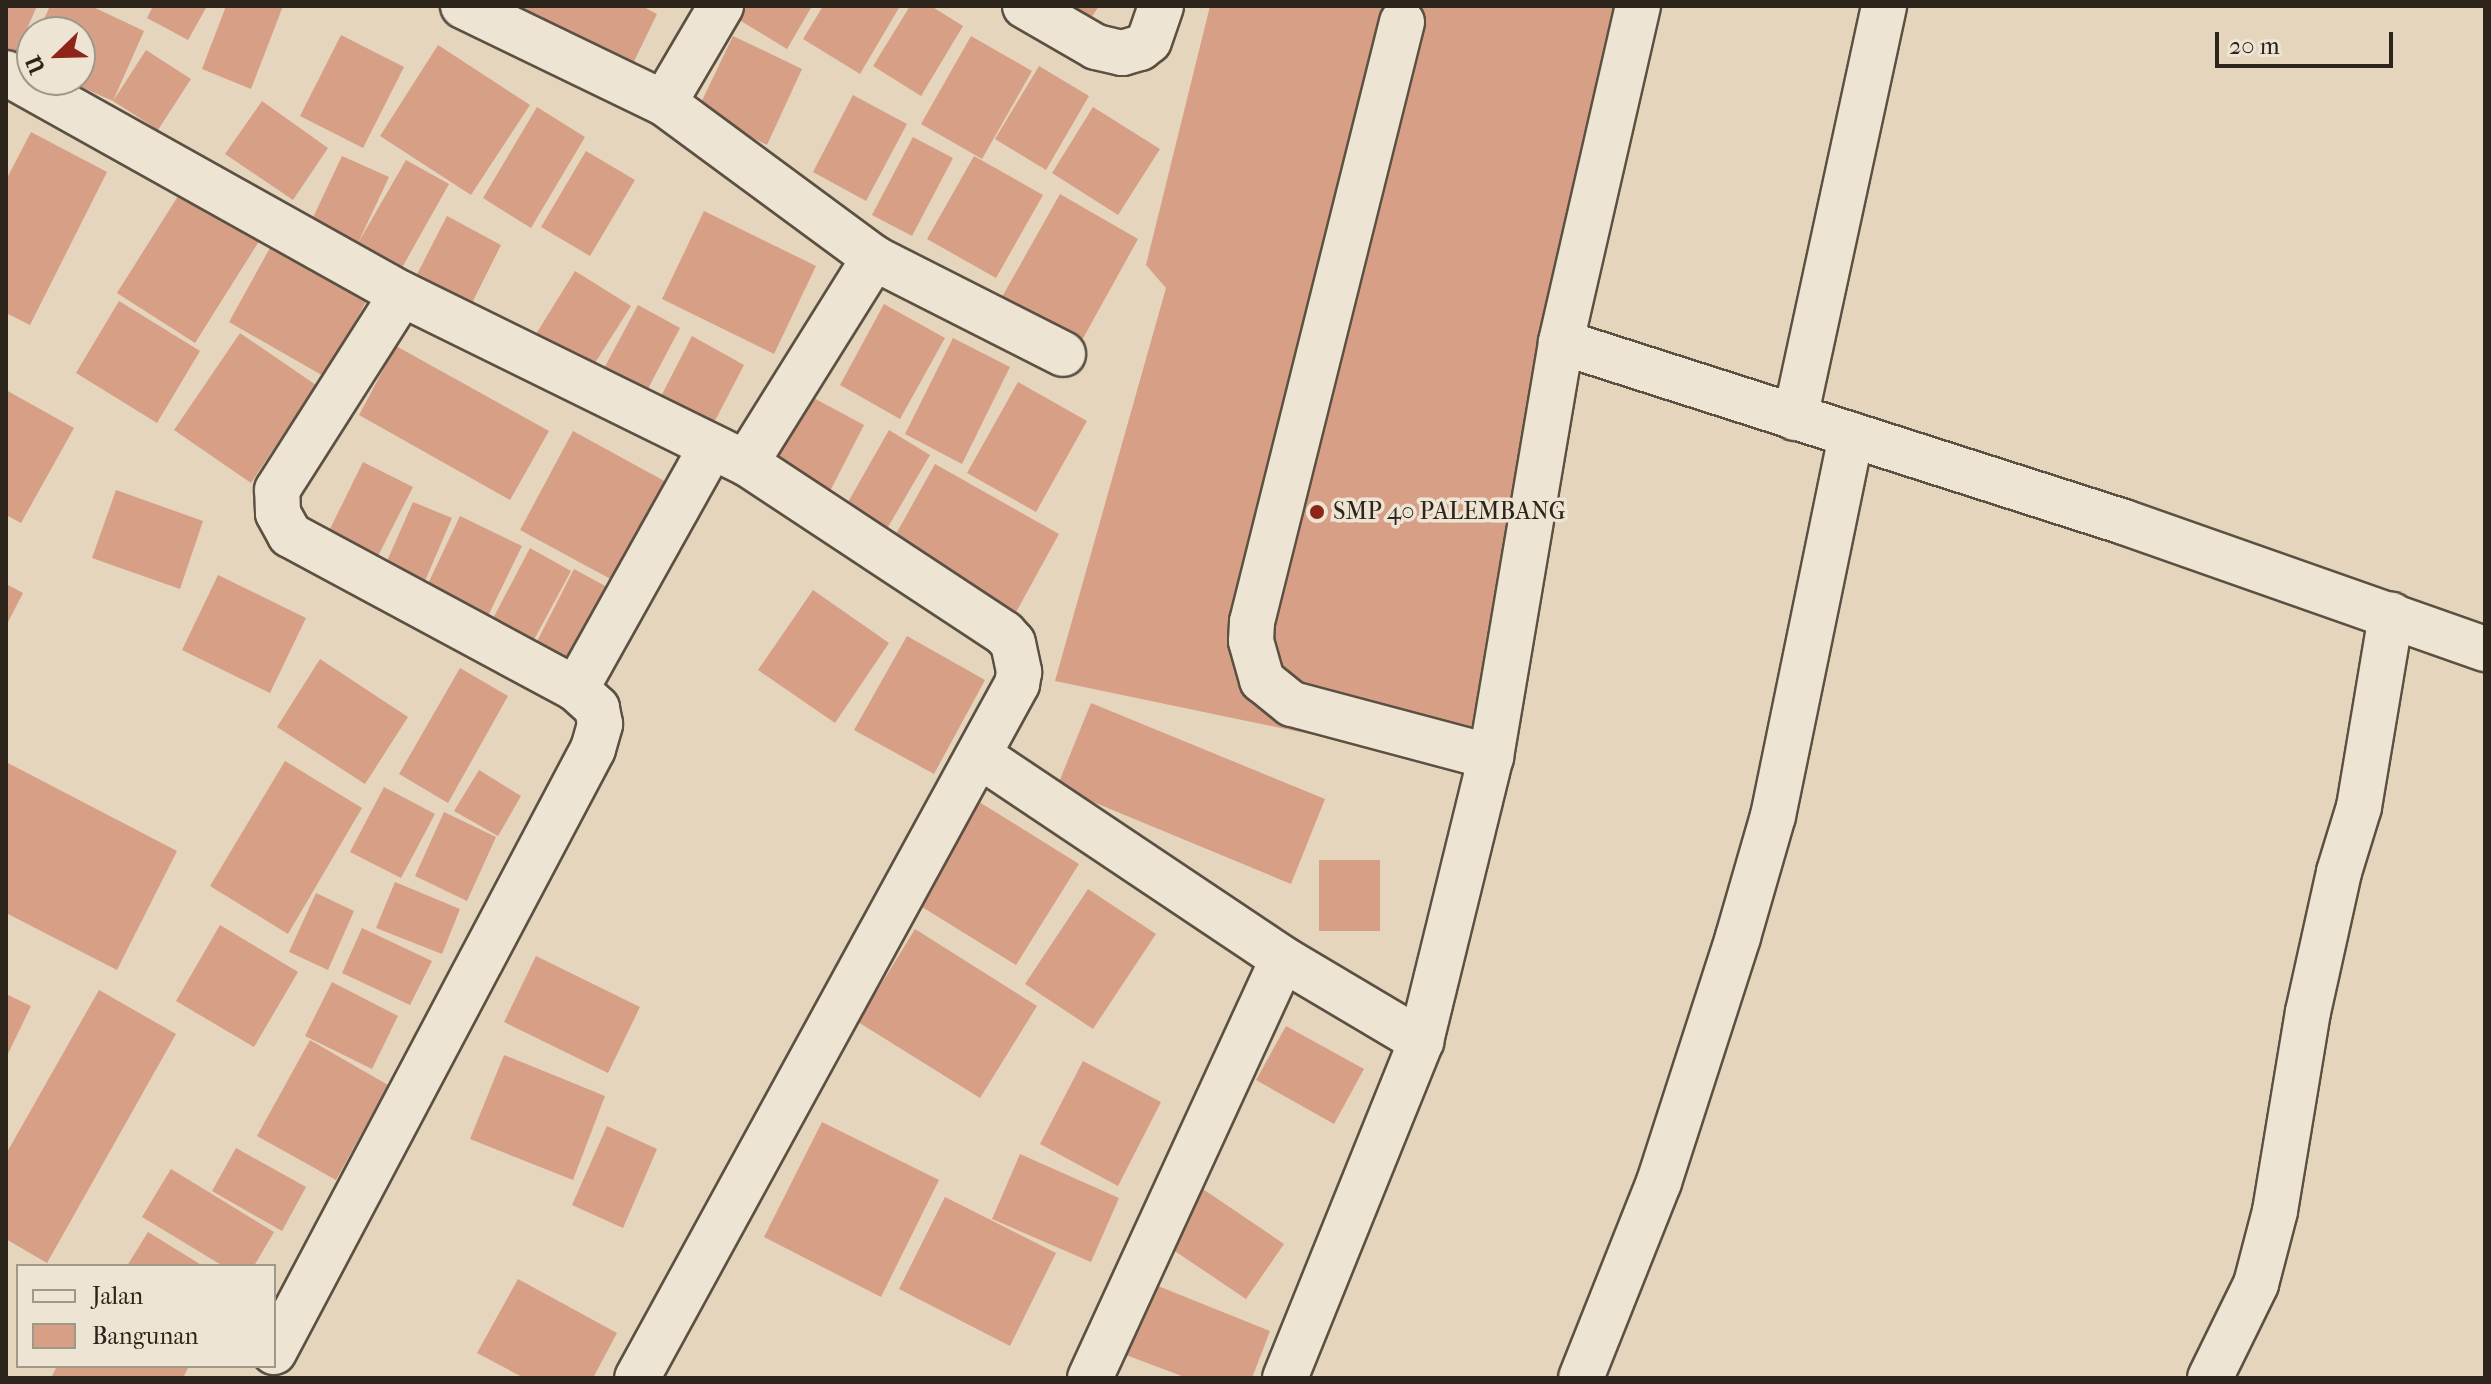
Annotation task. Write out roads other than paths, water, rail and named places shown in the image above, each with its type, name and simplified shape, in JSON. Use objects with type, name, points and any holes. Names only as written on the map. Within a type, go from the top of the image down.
[{"type":"street","points":[[463,6],[664,103],[874,258],[1063,354]]},
{"type":"street","points":[[664,103],[721,6]]},
{"type":"street","points":[[1025,6],[1096,47],[1122,53],[1140,48],[1149,41],[1161,6]]},
{"type":"street","points":[[1285,1378],[1421,1041],[1491,757],[1561,342],[1638,6]]},
{"type":"street","points":[[1795,418],[1884,6]]},
{"type":"street","points":[[1402,22],[1252,622],[1251,641],[1262,680],[1292,704],[1491,757]]},
{"type":"street","points":[[6,73],[402,294],[729,455],[1004,633],[1013,643],[1019,672],[1017,684],[637,1378]]},
{"type":"street","points":[[576,689],[729,455],[874,258]]},
{"type":"street","points":[[276,1348],[593,749],[600,715],[591,700],[576,689],[290,535],[278,513],[277,490],[402,294]]},
{"type":"street","points":[[1561,342],[2124,522],[2485,649]]},
{"type":"street","points":[[1581,1378],[1659,1182],[1738,937],[1773,816],[1851,435]]},
{"type":"street","points":[[2210,1378],[2256,1284],[2275,1211],[2308,1012],[2339,872],[2359,807],[2391,615]]},
{"type":"street","points":[[980,756],[1283,959],[1421,1041]]},
{"type":"street","points":[[1090,1378],[1283,959]]},
{"type":"place","name":"SMP 40 PALEMBANG","points":[[1317,512]]}]
